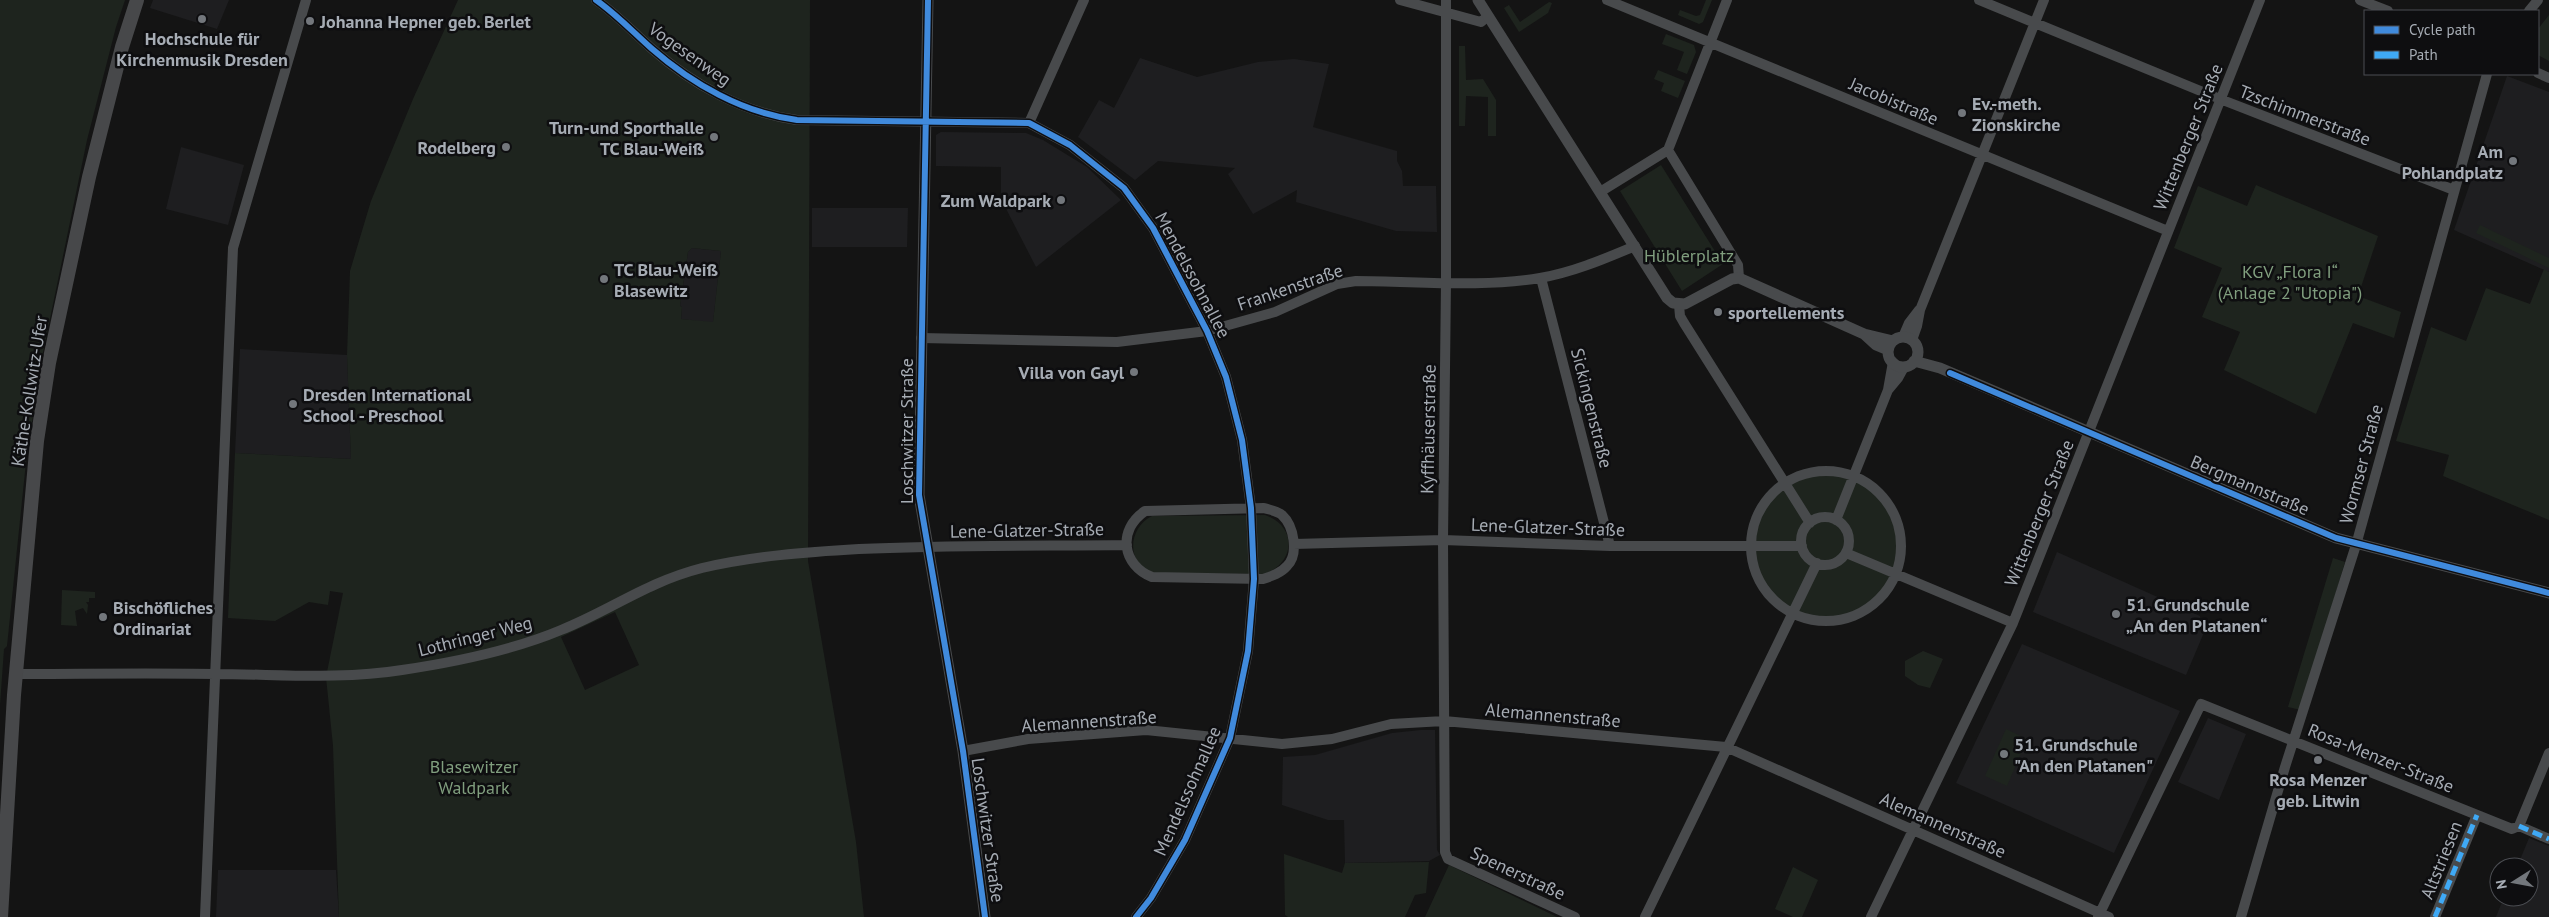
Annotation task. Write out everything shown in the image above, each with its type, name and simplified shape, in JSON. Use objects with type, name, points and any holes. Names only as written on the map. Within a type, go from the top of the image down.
[{"type":"main road","name":"Käthe-Kollwitz-Ufer","points":[[1,917],[16,674],[37,441],[49,363],[89,176],[122,47],[137,0]]},
{"type":"street","points":[[205,917],[233,248],[306,0]]},
{"type":"street","name":"Vogesenweg","points":[[596,0],[653,50],[692,79],[753,111],[774,117],[798,120],[925,122]]},
{"type":"street","name":"Loschwitzer Straße","points":[[928,0],[919,494],[963,751],[985,917]]},
{"type":"street","points":[[1029,124],[1084,0]]},
{"type":"street","points":[[1400,0],[1480,22],[1488,16]]},
{"type":"street","name":"Kyffhäuserstraße","points":[[1446,0],[1446,282],[1443,540],[1445,846],[1448,859]]},
{"type":"street","points":[[1478,0],[1667,298],[1679,305]]},
{"type":"street","name":"Jacobistraße","points":[[1607,0],[2168,231]]},
{"type":"street","points":[[1600,192],[1668,150],[1727,0]]},
{"type":"street","name":"Tzschimmerstraße","points":[[1979,0],[2220,99],[2454,190]]},
{"type":"street","points":[[1836,520],[1898,364],[1899,342],[1917,326],[1920,310],[2044,0]]},
{"type":"street","name":"Wittenberger Straße","points":[[1871,917],[2013,623],[2260,0]]},
{"type":"street","points":[[2360,0],[2385,10]]},
{"type":"street","points":[[2530,10],[2538,0]]},
{"type":"street","name":"Wormser Straße","points":[[2241,917],[2285,767],[2356,545],[2487,75]]},
{"type":"street","name":"Mendelssohnallee","points":[[925,122],[1029,124],[1070,145],[1124,188],[1153,228],[1207,331],[1226,377],[1242,440],[1251,508],[1254,579],[1248,651],[1230,738],[1185,840],[1151,898],[1136,917]]},
{"type":"street","points":[[1668,150],[1738,265],[1739,278]]},
{"type":"street","name":"Frankenstraße","points":[[921,338],[1117,342],[1207,331],[1275,312],[1337,284],[1356,281],[1507,282],[1542,278],[1594,264],[1635,246]]},
{"type":"street","name":"Sickingenstraße","points":[[1542,278],[1610,546]]},
{"type":"street","points":[[1679,305],[1732,279],[1739,278],[1864,334],[1880,336],[1899,342],[1916,357],[1898,364]]},
{"type":"street","points":[[1679,305],[1680,316],[1684,323],[1810,523]]},
{"type":"street","name":"Bergmannstraße","points":[[1916,357],[2356,545],[2549,593]]},
{"type":"street","points":[[1830,470],[1854,475],[1869,484],[1882,496],[1897,521],[1901,547],[1896,573],[1887,589],[1875,602],[1850,617],[1823,621],[1792,613],[1771,597],[1755,572],[1750,545],[1752,529],[1760,509],[1774,491],[1784,483],[1812,471],[1830,470]]},
{"type":"street","points":[[1251,508],[1264,508],[1282,515],[1290,527],[1294,544],[1293,554],[1288,565],[1273,576],[1254,579],[1152,577],[1140,572],[1132,564],[1127,545],[1131,525],[1145,511],[1251,508]]},
{"type":"street","points":[[1822,517],[1836,520],[1847,531],[1849,546],[1846,553],[1842,558],[1830,564],[1817,563],[1809,558],[1802,546],[1804,530],[1810,523],[1822,517]]},
{"type":"street","name":"Lene-Glatzer-Straße","points":[[1294,544],[1443,540],[1610,546],[1802,546]]},
{"type":"street","name":"Lene-Glatzer-Straße","points":[[927,547],[1127,545]]},
{"type":"street","name":"Lothringer Weg","points":[[16,674],[215,674],[333,677],[400,671],[479,656],[522,645],[564,629],[654,584],[700,569],[753,558],[805,552],[927,547]]},
{"type":"street","points":[[1846,553],[2013,623]]},
{"type":"street","points":[[1645,917],[1817,563]]},
{"type":"street","name":"Rosa-Menzer-Straße","points":[[2102,916],[2201,704],[2295,740],[2512,829],[2519,826],[2549,839]]},
{"type":"street","name":"Alemannenstraße","points":[[963,751],[1028,740],[1146,730],[1282,744],[1332,739],[1391,724],[1444,721],[1726,747],[1914,829],[2102,916]]},
{"type":"street","points":[[2519,826],[2549,753]]},
{"type":"street","name":"Altstriesen","points":[[2435,917],[2477,814]]},
{"type":"street","name":"Spenerstraße","points":[[1448,859],[1575,917]]},
{"type":"shaded area","name":"Hochschule für Kirchenmusik Dresden","points":[[153,0],[229,0],[217,29],[150,8]]},
{"type":"shaded area","points":[[1140,58],[1197,77],[1258,62],[1294,59],[1329,64],[1313,127],[1397,151],[1397,161],[1402,171],[1403,186],[1436,186],[1437,232],[1396,231],[1296,202],[1297,190],[1253,214],[1228,174],[1235,168],[1158,161],[1135,180],[1078,137],[1099,100],[1114,108]]},
{"type":"shaded area","name":"Am Pohlandplatz","points":[[2507,76],[2549,92],[2549,272],[2454,230]]},
{"type":"shaded area","name":"Zum Waldpark","points":[[941,132],[1026,133],[1043,140],[1087,167],[1121,200],[1036,267],[1001,199],[1001,167],[936,166],[936,135]]},
{"type":"shaded area","points":[[181,147],[244,165],[228,225],[166,209]]},
{"type":"shaded area","points":[[812,208],[908,208],[907,247],[812,247]]},
{"type":"shaded area","points":[[692,248],[721,251],[713,323],[681,319],[682,307],[680,306],[688,252]]},
{"type":"shaded area","name":"Dresden International School - Preschool","points":[[240,349],[347,355],[351,459],[235,453]]},
{"type":"shaded area","name":"51. Grundschule „An den Platanen“","points":[[2057,552],[2200,616],[2200,620],[2208,623],[2186,675],[2033,612]]},
{"type":"shaded area","name":"51. Grundschule \"An den Platanen\"","points":[[2022,644],[2180,711],[2114,853],[1956,783]]},
{"type":"shaded area","points":[[2208,718],[2246,734],[2219,800],[2178,782]]},
{"type":"shaded area","points":[[1435,730],[1437,850],[1440,855],[1429,861],[1345,863],[1344,820],[1328,820],[1282,805],[1283,757],[1315,755],[1392,733]]},
{"type":"shaded area","points":[[2529,838],[2549,846],[2549,917],[2496,917],[2500,907],[2539,907],[2539,857],[2521,857]]},
{"type":"shaded area","points":[[218,870],[336,870],[339,917],[216,917]]},
{"type":"green space","points":[[0,0],[125,0],[116,27],[87,140],[41,362],[26,462],[7,646],[4,649],[0,705]]},
{"type":"green space","name":"Blasewitzer Waldpark","points":[[458,0],[810,0],[808,561],[856,842],[864,917],[339,917],[333,746],[326,677],[343,593],[330,591],[328,605],[309,602],[275,621],[228,618],[235,453],[351,459],[347,355],[350,271],[371,201],[413,99]],"holes":[[[692,248],[721,251],[713,322],[681,319],[682,307],[680,306],[688,252]],[[615,612],[639,665],[585,690],[561,637]]]},
{"type":"green space","points":[[1706,0],[1712,0],[1703,22],[1699,24],[1678,15],[1680,10],[1696,16],[1700,15]]},
{"type":"green space","points":[[1549,2],[1552,3],[1548,13],[1519,32],[1504,8],[1509,5],[1520,22]]},
{"type":"green space","points":[[2549,15],[2549,61],[2539,56],[2539,28]]},
{"type":"green space","points":[[1666,34],[1694,45],[1696,52],[1687,74],[1677,70],[1684,52],[1662,44]]},
{"type":"green space","points":[[1459,46],[1465,46],[1466,80],[1483,79],[1496,100],[1496,136],[1488,136],[1488,97],[1466,96],[1465,126],[1459,126]]},
{"type":"green space","points":[[1658,70],[1685,81],[1678,98],[1661,91],[1664,83],[1654,79]]},
{"type":"green space","name":"Hüblerplatz","points":[[1661,165],[1723,264],[1682,291],[1620,191]]},
{"type":"green space","name":"KGV „Flora I“ (Anlage 2 \"Utopia\")","points":[[2256,185],[2378,236],[2358,296],[2401,312],[2394,338],[2353,323],[2316,414],[2224,370],[2240,332],[2202,317],[2222,268],[2174,248],[2198,186],[2247,206]]},
{"type":"green space","points":[[2480,225],[2549,258],[2549,268],[2476,233]]},
{"type":"green space","points":[[2544,269],[2549,272],[2549,520],[2443,476],[2449,455],[2396,441],[2431,327],[2466,341],[2486,288],[2530,304]]},
{"type":"green space","points":[[1825,474],[1853,479],[1876,495],[1892,518],[1897,546],[1892,574],[1876,597],[1853,613],[1825,618],[1797,613],[1774,597],[1758,574],[1753,546],[1758,518],[1774,495],[1797,479]]},
{"type":"green space","points":[[1265,515],[1283,527],[1289,544],[1283,561],[1265,574],[1154,573],[1138,562],[1134,554],[1134,537],[1144,522],[1152,516]]},
{"type":"green space","points":[[2333,558],[2345,562],[2301,710],[2288,707]]},
{"type":"green space","points":[[62,590],[95,592],[95,598],[89,598],[89,602],[86,602],[88,605],[87,614],[83,608],[75,611],[77,626],[61,625]]},
{"type":"green space","points":[[1923,651],[1943,659],[1930,688],[1918,685],[1905,676],[1905,661]]},
{"type":"green space","points":[[2006,729],[2027,739],[2007,786],[1985,776]]},
{"type":"green space","points":[[1284,854],[1342,873],[1345,863],[1429,862],[1426,893],[1415,895],[1405,917],[1288,917],[1285,915]]},
{"type":"green space","points":[[1449,865],[1557,917],[1425,917]]},
{"type":"green space","points":[[1793,867],[1818,880],[1802,917],[1793,917],[1775,909]]},
{"type":"tram line","points":[[925,0],[917,494],[961,751],[983,917]]},
{"type":"marked path","points":[[2435,917],[2477,815]]},
{"type":"marked path","points":[[2519,826],[2549,839]]},
{"type":"cycle path","points":[[596,0],[667,61],[701,85],[738,104],[757,111],[797,120],[1029,123],[1070,145],[1124,188],[1153,228],[1207,331],[1226,377],[1242,440],[1251,508],[1254,579],[1248,651],[1230,738],[1185,840],[1151,898],[1136,917]]},
{"type":"cycle path","points":[[928,0],[919,495],[963,751],[985,917]]},
{"type":"cycle path","points":[[1950,373],[2336,538],[2549,593]]},
{"type":"place","name":"Hochschule für Kirchenmusik Dresden","points":[[202,19]]},
{"type":"place","name":"Johanna Hepner geb. Berlet","points":[[310,21]]},
{"type":"place","name":"Ev.-meth. Zionskirche","points":[[1962,113]]},
{"type":"place","name":"Turn-und Sporthalle TC Blau-Weiß","points":[[714,137]]},
{"type":"place","name":"Rodelberg","points":[[506,147]]},
{"type":"place","name":"Am Pohlandplatz","points":[[2513,161]]},
{"type":"place","name":"Zum Waldpark","points":[[1061,200]]},
{"type":"place","name":"TC Blau-Weiß Blasewitz","points":[[604,279]]},
{"type":"place","name":"sportellements","points":[[1718,312]]},
{"type":"place","name":"Villa von Gayl","points":[[1134,372]]},
{"type":"place","name":"Dresden International School - Preschool","points":[[293,404]]},
{"type":"place","name":"51. Grundschule „An den Platanen“","points":[[2116,614]]},
{"type":"place","name":"Bischöfliches Ordinariat","points":[[103,617]]},
{"type":"place","name":"51. Grundschule \"An den Platanen\"","points":[[2004,754]]},
{"type":"place","name":"Rosa Menzer geb. Litwin","points":[[2318,760]]}]
